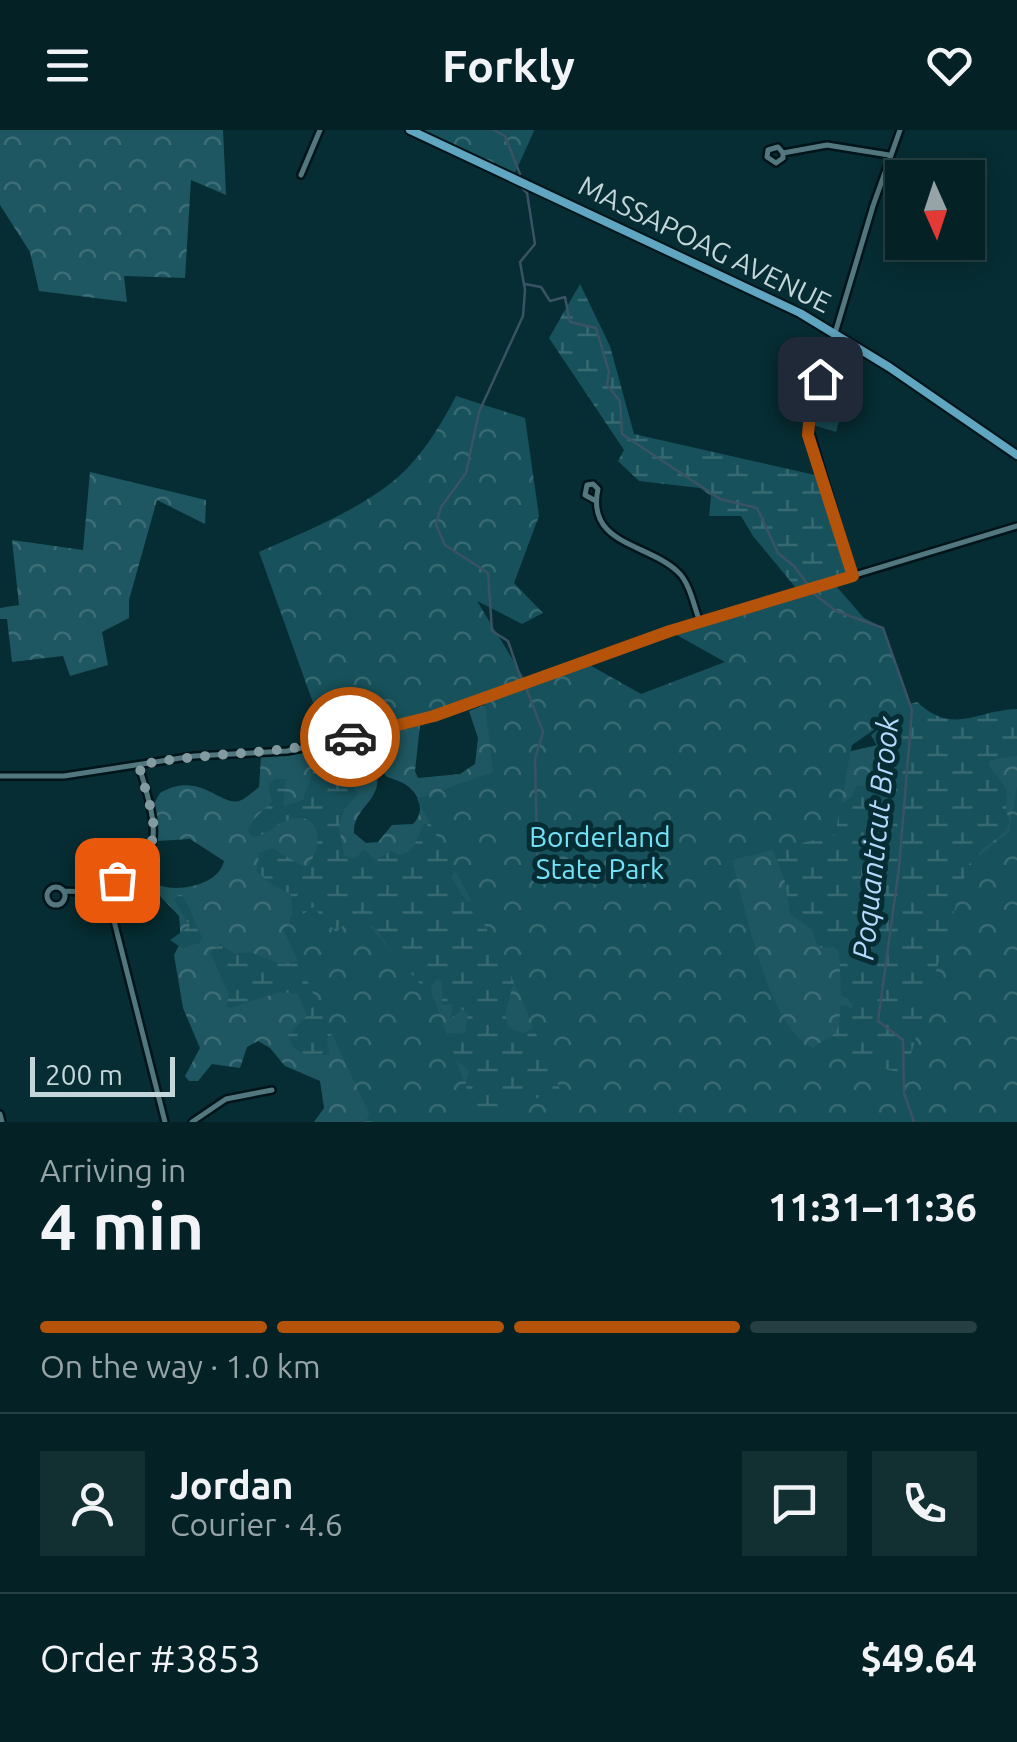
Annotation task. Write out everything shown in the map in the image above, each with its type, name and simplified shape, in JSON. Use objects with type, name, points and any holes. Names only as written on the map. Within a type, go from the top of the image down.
[{"type":"main road","name":"MASSAPOAG AVENUE","points":[[410,130],[834,332],[1017,454]]},
{"type":"street","points":[[301,175],[320,130]]},
{"type":"street","points":[[853,576],[808,429],[834,332],[900,130]]},
{"type":"street","points":[[784,152],[827,145],[889,155]]},
{"type":"street","points":[[594,500],[610,532],[682,576],[700,622]]},
{"type":"street","points":[[0,776],[52,777],[194,756],[310,748],[421,720],[700,622],[1017,526]]},
{"type":"street","points":[[139,765],[154,827],[153,840],[146,859],[117,880],[110,892],[110,905],[164,1122]]},
{"type":"street","points":[[63,891],[110,892]]},
{"type":"street","points":[[192,1122],[226,1099],[272,1090]]},
{"type":"street","points":[[0,1114],[2,1122]]},
{"type":"green space","points":[[0,130],[223,130],[226,195],[191,180],[185,278],[124,276],[127,302],[39,291],[30,252],[0,205]]},
{"type":"green space","points":[[423,130],[534,130],[534,131],[515,173]]},
{"type":"green space","points":[[580,284],[610,346],[634,434],[815,475],[847,573],[796,588],[741,516],[709,516],[711,496],[700,488],[639,481],[618,461],[624,450],[549,338]]},
{"type":"green space","points":[[820,392],[845,400],[836,432],[810,424]]},
{"type":"green space","points":[[456,396],[525,418],[539,516],[514,583],[543,613],[522,624],[477,601],[524,678],[427,714],[326,739],[259,552],[344,513],[391,483],[428,443]]},
{"type":"green space","points":[[90,472],[206,500],[205,524],[157,500],[129,600],[129,618],[102,632],[108,665],[70,676],[63,656],[12,662],[7,619],[0,619],[0,608],[19,605],[12,540],[83,550]]},
{"type":"green space","name":"Borderland State Park","points":[[836,586],[864,618],[882,627],[910,705],[852,745],[835,835],[732,860],[759,961],[781,1013],[808,1045],[905,1074],[968,865],[1009,832],[1017,786],[1017,1122],[373,1122],[283,929],[313,907],[336,932],[358,913],[435,1001],[482,1120],[560,1089],[508,969],[417,799],[493,772],[485,703],[588,664],[641,694],[725,662],[675,634]]},
{"type":"green space","points":[[581,668],[754,749],[815,759],[1017,714],[1017,1122],[314,1122],[324,1108],[320,1081],[285,1066],[270,1048],[258,1041],[247,1047],[240,1068],[212,1064],[198,1081],[189,1081],[185,1076],[200,1048],[183,1008],[174,955],[181,941],[179,916],[159,895],[118,899],[118,894],[125,882],[141,872],[161,886],[198,884],[215,875],[224,861],[190,839],[157,841],[155,802],[160,793],[186,785],[239,801],[259,787],[261,756],[297,754],[369,738],[377,783],[356,820],[354,833],[366,843],[378,842],[392,825],[413,824],[420,807],[408,786],[384,774],[376,736],[420,725],[415,771],[418,778],[460,774],[475,764],[478,738],[469,711]]},
{"type":"green space","points":[[917,702],[942,718],[954,719],[1017,709],[1017,756],[991,760],[988,765],[1007,789],[1006,811],[1010,821],[978,854],[982,859],[1017,1122],[821,1122],[808,1051],[836,1031],[840,1006],[847,1005],[851,1010],[853,1005],[841,994],[839,951],[821,948],[813,930],[790,914],[785,882],[773,850],[852,797],[857,785],[869,788],[881,784],[879,749],[871,735]]},
{"type":"green space","points":[[320,751],[329,755],[337,767],[350,772],[358,794],[344,810],[339,827],[344,855],[355,859],[364,849],[375,860],[392,851],[404,854],[415,844],[424,824],[441,822],[462,869],[453,873],[453,880],[467,902],[485,896],[515,978],[505,1014],[508,1027],[523,1033],[535,1027],[690,1114],[454,1122],[469,1071],[452,1055],[448,1040],[449,1033],[465,1034],[468,1013],[461,1009],[450,1017],[453,1004],[442,1005],[442,981],[437,979],[431,987],[435,1012],[373,925],[358,932],[409,1122],[365,1122],[370,1114],[346,1047],[332,1034],[327,1039],[329,1055],[304,1053],[294,1047],[288,1035],[307,1016],[298,994],[280,992],[226,1007],[229,993],[210,953],[220,944],[235,954],[250,952],[280,964],[298,961],[286,930],[292,914],[291,894],[257,872],[259,853],[272,848],[306,868],[317,846],[316,829],[306,819],[297,818],[258,836],[252,837],[248,830],[272,802],[268,785],[275,779],[286,779],[283,806],[303,800]]},
{"type":"green space","points":[[177,895],[186,901],[203,938],[200,943],[182,948],[170,940],[190,926],[174,900]]},
{"type":"waterway","name":"Poquanticut Brook","points":[[494,130],[505,136],[520,174]]},
{"type":"waterway","points":[[520,186],[527,193],[535,244],[520,262],[525,290],[523,316],[479,412],[466,473],[441,507],[436,525],[445,545],[488,573],[492,631],[508,641],[521,679]]},
{"type":"waterway","name":"Poquanticut Brook","points":[[525,284],[541,287],[550,301],[565,297],[570,322],[596,328],[609,372],[607,385],[620,401],[622,434],[720,499],[757,508],[778,553],[808,585]]},
{"type":"waterway","name":"Poquanticut Brook","points":[[814,594],[836,611],[883,628],[912,710],[899,868],[878,1021],[903,1040],[904,1093],[914,1122]]},
{"type":"waterway","points":[[527,690],[543,732],[535,759],[538,882]]},
{"type":"way so far","points":[[117,880],[146,859],[153,840],[154,827],[139,765],[194,756],[288,751],[350,737]]},
{"type":"route","points":[[350,737],[434,716],[670,631],[853,576],[808,435],[820,379]]}]
